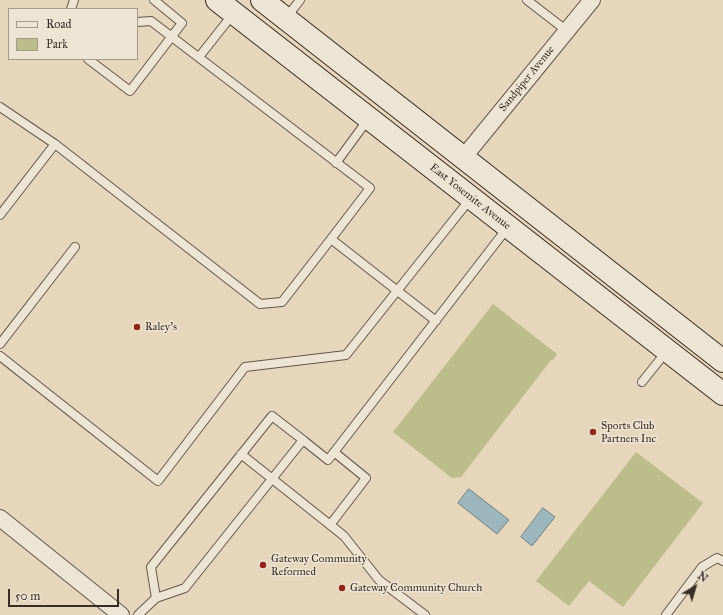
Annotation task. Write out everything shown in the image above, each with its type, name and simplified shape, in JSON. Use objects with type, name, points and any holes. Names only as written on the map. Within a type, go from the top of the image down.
[{"type":"main road","points":[[262,0],[723,361]]},
{"type":"main road","name":"East Yosemite Avenue","points":[[226,6],[723,394]]},
{"type":"main road","points":[[369,118],[376,114],[386,116],[500,204],[530,211]]},
{"type":"street","name":"Sandpiper Avenue","points":[[463,158],[592,0]]},
{"type":"street","points":[[0,518],[121,615]]},
{"type":"lane","points":[[89,60],[130,91],[182,23],[154,0]]},
{"type":"lane","points":[[286,19],[300,0]]},
{"type":"lane","points":[[527,0],[567,31]]},
{"type":"lane","points":[[199,58],[226,6]]},
{"type":"lane","points":[[0,107],[55,144],[260,304],[282,302],[370,188],[152,21],[138,22]]},
{"type":"lane","points":[[336,162],[369,118]]},
{"type":"lane","points":[[0,215],[55,144]]},
{"type":"lane","points":[[0,356],[158,482],[245,368],[346,355],[471,198]]},
{"type":"lane","points":[[156,598],[151,567],[272,416],[328,460],[508,227]]},
{"type":"lane","points":[[331,238],[436,321]]},
{"type":"lane","points":[[0,344],[75,247]]},
{"type":"lane","points":[[642,382],[667,350]]},
{"type":"lane","points":[[138,615],[156,598],[185,588],[303,440]]},
{"type":"lane","points":[[330,525],[366,478],[334,452]]},
{"type":"lane","points":[[241,454],[344,536],[379,580],[425,615]]},
{"type":"lane","points":[[666,615],[702,567],[717,558],[723,561]]},
{"type":"green space","points":[[493,304],[557,354],[461,477],[452,478],[393,432]]},
{"type":"green space","points":[[636,452],[703,503],[623,607],[589,581],[569,606],[536,581]]},
{"type":"water","points":[[469,489],[509,520],[497,534],[458,503]]},
{"type":"water","points":[[543,508],[555,517],[532,546],[521,537]]},
{"type":"place","name":"Raley's","points":[[137,327]]},
{"type":"place","name":"Sports Club Partners Inc","points":[[593,432]]},
{"type":"place","name":"Gateway Community Reformed","points":[[263,565]]},
{"type":"place","name":"Gateway Community Church","points":[[342,588]]}]
